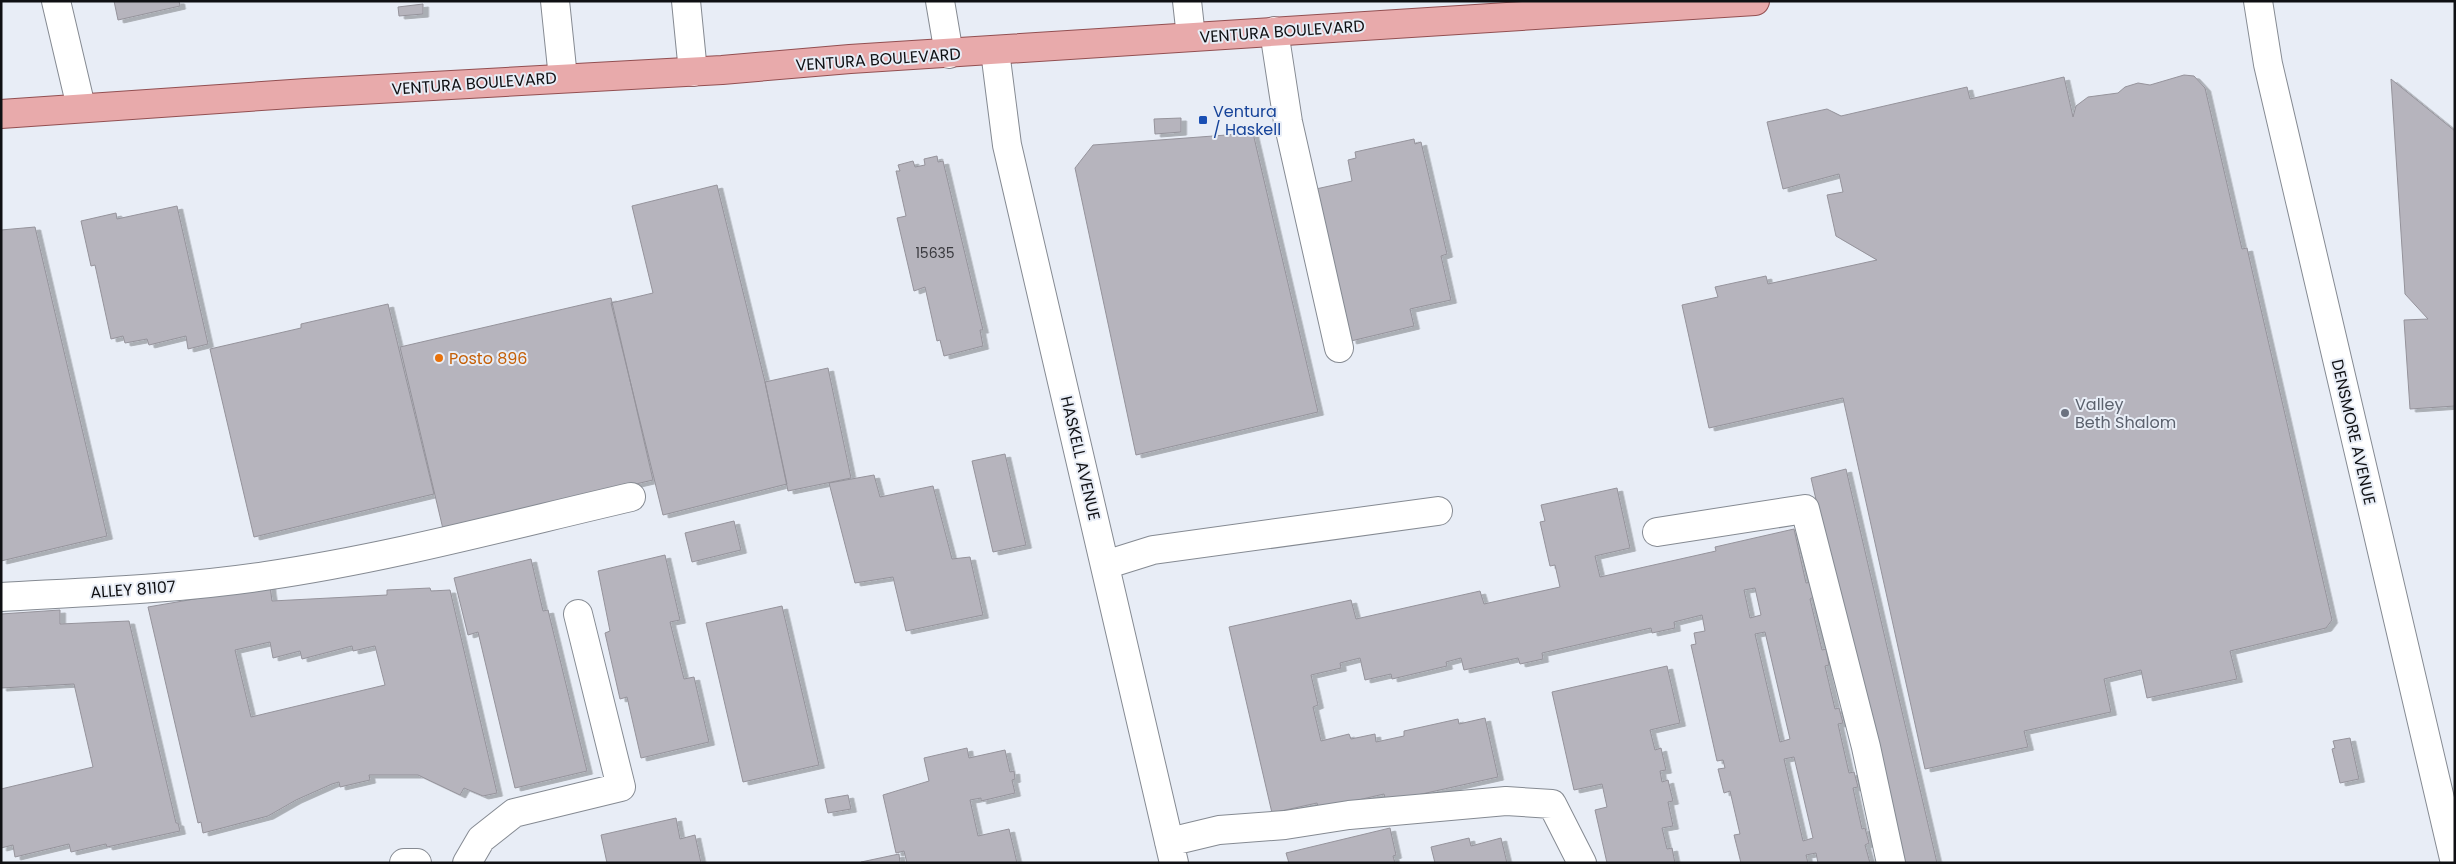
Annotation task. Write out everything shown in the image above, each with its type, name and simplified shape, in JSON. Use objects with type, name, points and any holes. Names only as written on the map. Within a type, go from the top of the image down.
[{"type":"main road","name":"VENTURA BOULEVARD","points":[[1,114],[81,107],[693,72],[1274,31],[1755,1]]},
{"type":"street","points":[[56,1],[81,107]]},
{"type":"street","points":[[555,1],[564,78]]},
{"type":"street","points":[[686,1],[693,72]]},
{"type":"street","points":[[940,1],[949,54]]},
{"type":"street","points":[[1188,1],[1191,37]]},
{"type":"street","name":"DENSMORE AVENUE","points":[[2258,1],[2268,64],[2448,797],[2455,863]]},
{"type":"street","points":[[1274,31],[1288,122],[1339,348]]},
{"type":"street","name":"HASKELL AVENUE","points":[[995,51],[1007,145],[1171,852]]},
{"type":"street","name":"ALLEY 81107","points":[[1,598],[200,584],[264,577],[351,562],[631,497]]},
{"type":"street","points":[[1657,532],[1805,509],[1864,738],[1891,863]]},
{"type":"street","points":[[1105,565],[1153,550],[1438,510]]},
{"type":"street","points":[[467,863],[481,839],[514,813],[621,787],[578,614]]},
{"type":"street","points":[[1171,852],[1219,830],[1285,825],[1349,815],[1506,801],[1552,804],[1582,863]]},
{"type":"street","points":[[404,863],[417,863]]},
{"type":"building","points":[[114,1],[179,1],[180,6],[118,20]]},
{"type":"building","points":[[423,4],[423,14],[399,16],[398,7]]},
{"type":"building","name":"Valley Beth Shalom","points":[[2184,75],[2194,76],[2205,88],[2242,249],[2247,248],[2332,620],[2326,628],[2230,651],[2237,679],[2147,698],[2141,670],[2104,679],[2111,712],[2024,731],[2028,747],[1925,769],[1843,398],[1709,428],[1682,305],[1718,297],[1715,287],[1766,276],[1768,284],[1877,260],[1836,236],[1827,195],[1843,192],[1839,174],[1783,189],[1767,122],[1827,109],[1841,116],[1967,87],[1970,99],[2064,77],[2073,117],[2076,106],[2088,97],[2118,93],[2125,87],[2138,83],[2150,85]]},
{"type":"building","points":[[2391,79],[2455,131],[2455,406],[2410,409],[2404,320],[2428,319],[2405,294]]},
{"type":"building","points":[[1181,118],[1181,132],[1155,134],[1154,119]]},
{"type":"building","points":[[1253,133],[1318,412],[1136,455],[1075,168],[1093,145]]},
{"type":"building","points":[[1414,139],[1415,144],[1421,142],[1447,254],[1441,256],[1451,300],[1410,309],[1414,326],[1351,341],[1316,189],[1352,181],[1348,160],[1356,158],[1355,152]]},
{"type":"building","points":[[937,156],[938,162],[943,161],[983,330],[980,330],[983,346],[944,356],[940,340],[937,341],[925,287],[914,291],[897,218],[906,216],[896,171],[900,171],[898,165],[913,161],[915,167],[925,165],[924,159]]},
{"type":"building","points":[[717,185],[765,382],[787,484],[663,515],[611,303],[653,293],[632,206]]},
{"type":"building","points":[[177,206],[208,344],[188,349],[186,336],[149,345],[147,339],[125,343],[123,336],[111,339],[95,265],[91,266],[81,221],[116,213],[117,219]]},
{"type":"building","points":[[35,227],[107,536],[1,561],[1,230]]},
{"type":"building","points":[[611,298],[653,480],[443,529],[400,347]]},
{"type":"building","points":[[388,304],[434,494],[254,537],[210,349],[301,328],[301,324]]},
{"type":"building","points":[[828,368],[851,478],[788,491],[765,382]]},
{"type":"building","points":[[1005,454],[1026,545],[993,552],[972,461]]},
{"type":"building","points":[[1846,469],[1937,863],[1900,863],[1811,478]]},
{"type":"building","points":[[874,475],[880,497],[933,486],[952,559],[970,557],[983,615],[906,631],[893,577],[855,583],[829,483]]},
{"type":"building","points":[[1617,488],[1630,548],[1595,556],[1600,577],[1716,551],[1715,547],[1794,529],[1806,583],[1811,582],[1814,597],[1810,599],[1822,650],[1826,649],[1829,665],[1825,666],[1835,709],[1839,708],[1843,723],[1838,724],[1849,773],[1854,772],[1858,787],[1853,788],[1862,829],[1865,828],[1869,843],[1865,845],[1870,863],[1818,863],[1816,853],[1806,855],[1808,863],[1741,863],[1734,835],[1740,834],[1730,791],[1724,793],[1718,769],[1725,768],[1723,760],[1717,761],[1691,645],[1696,644],[1694,633],[1705,631],[1702,615],[1674,622],[1675,628],[1652,633],[1651,628],[1542,653],[1543,659],[1520,664],[1518,658],[1464,670],[1461,658],[1446,662],[1447,666],[1392,679],[1391,674],[1365,680],[1360,658],[1340,663],[1341,668],[1311,675],[1318,705],[1313,707],[1321,741],[1349,734],[1351,739],[1375,734],[1376,742],[1404,736],[1404,731],[1458,719],[1459,724],[1485,718],[1498,777],[1386,802],[1384,794],[1319,809],[1317,803],[1272,813],[1229,627],[1351,600],[1356,619],[1480,591],[1484,604],[1560,587],[1555,565],[1550,566],[1540,522],[1545,521],[1541,505]],"holes":[[[1755,588],[1761,615],[1750,618],[1744,590]],[[1765,632],[1790,739],[1780,742],[1755,634]],[[1794,757],[1813,838],[1803,841],[1784,759]]]},
{"type":"building","points":[[734,521],[741,550],[692,562],[685,533]]},
{"type":"building","points":[[665,555],[680,620],[670,622],[684,679],[694,677],[709,742],[641,758],[627,697],[620,699],[605,633],[610,631],[598,571]]},
{"type":"building","points":[[531,559],[543,611],[548,610],[587,771],[515,788],[478,632],[468,635],[454,578]]},
{"type":"building","points":[[270,586],[272,601],[387,595],[387,590],[430,588],[431,591],[450,590],[497,793],[483,796],[464,788],[460,795],[418,775],[369,775],[370,780],[340,787],[339,782],[332,784],[296,800],[268,816],[203,833],[201,822],[198,823],[148,607]],"holes":[[[270,642],[273,658],[300,651],[302,659],[352,646],[353,651],[375,646],[385,685],[251,717],[235,650]]]},
{"type":"building","points":[[782,606],[819,765],[743,782],[706,623]]},
{"type":"building","points":[[60,610],[60,624],[129,621],[176,823],[178,823],[180,831],[107,847],[106,844],[71,852],[69,844],[15,857],[13,845],[1,848],[1,789],[93,767],[74,684],[1,688],[1,614]]},
{"type":"building","points":[[1667,666],[1680,723],[1650,730],[1655,750],[1661,748],[1666,770],[1660,771],[1662,782],[1668,780],[1673,801],[1668,802],[1673,826],[1662,828],[1667,849],[1672,848],[1675,863],[1607,863],[1595,810],[1607,807],[1602,784],[1574,790],[1552,692]]},
{"type":"building","points":[[2350,738],[2359,779],[2340,783],[2332,749],[2335,748],[2333,741]]},
{"type":"building","points":[[967,748],[969,758],[1005,750],[1010,772],[1014,771],[1015,779],[1012,780],[1015,793],[981,801],[981,798],[970,800],[978,836],[1009,829],[1017,863],[907,863],[904,851],[896,853],[883,795],[929,781],[924,758]]},
{"type":"building","points":[[848,795],[851,809],[828,813],[825,799]]},
{"type":"building","points":[[676,818],[680,839],[695,835],[701,863],[607,863],[601,835]]},
{"type":"building","points":[[1390,828],[1396,855],[1393,856],[1395,863],[1289,863],[1286,853]]},
{"type":"building","points":[[1469,838],[1471,846],[1501,838],[1507,863],[1435,863],[1431,847]]},
{"type":"building","points":[[899,854],[900,863],[861,863],[861,862]]},
{"type":"place","name":"Ventura / Haskell","points":[[1203,120]]},
{"type":"place","name":"Posto 896","points":[[439,358]]},
{"type":"place","name":"Valley Beth Shalom","points":[[2065,413]]}]
